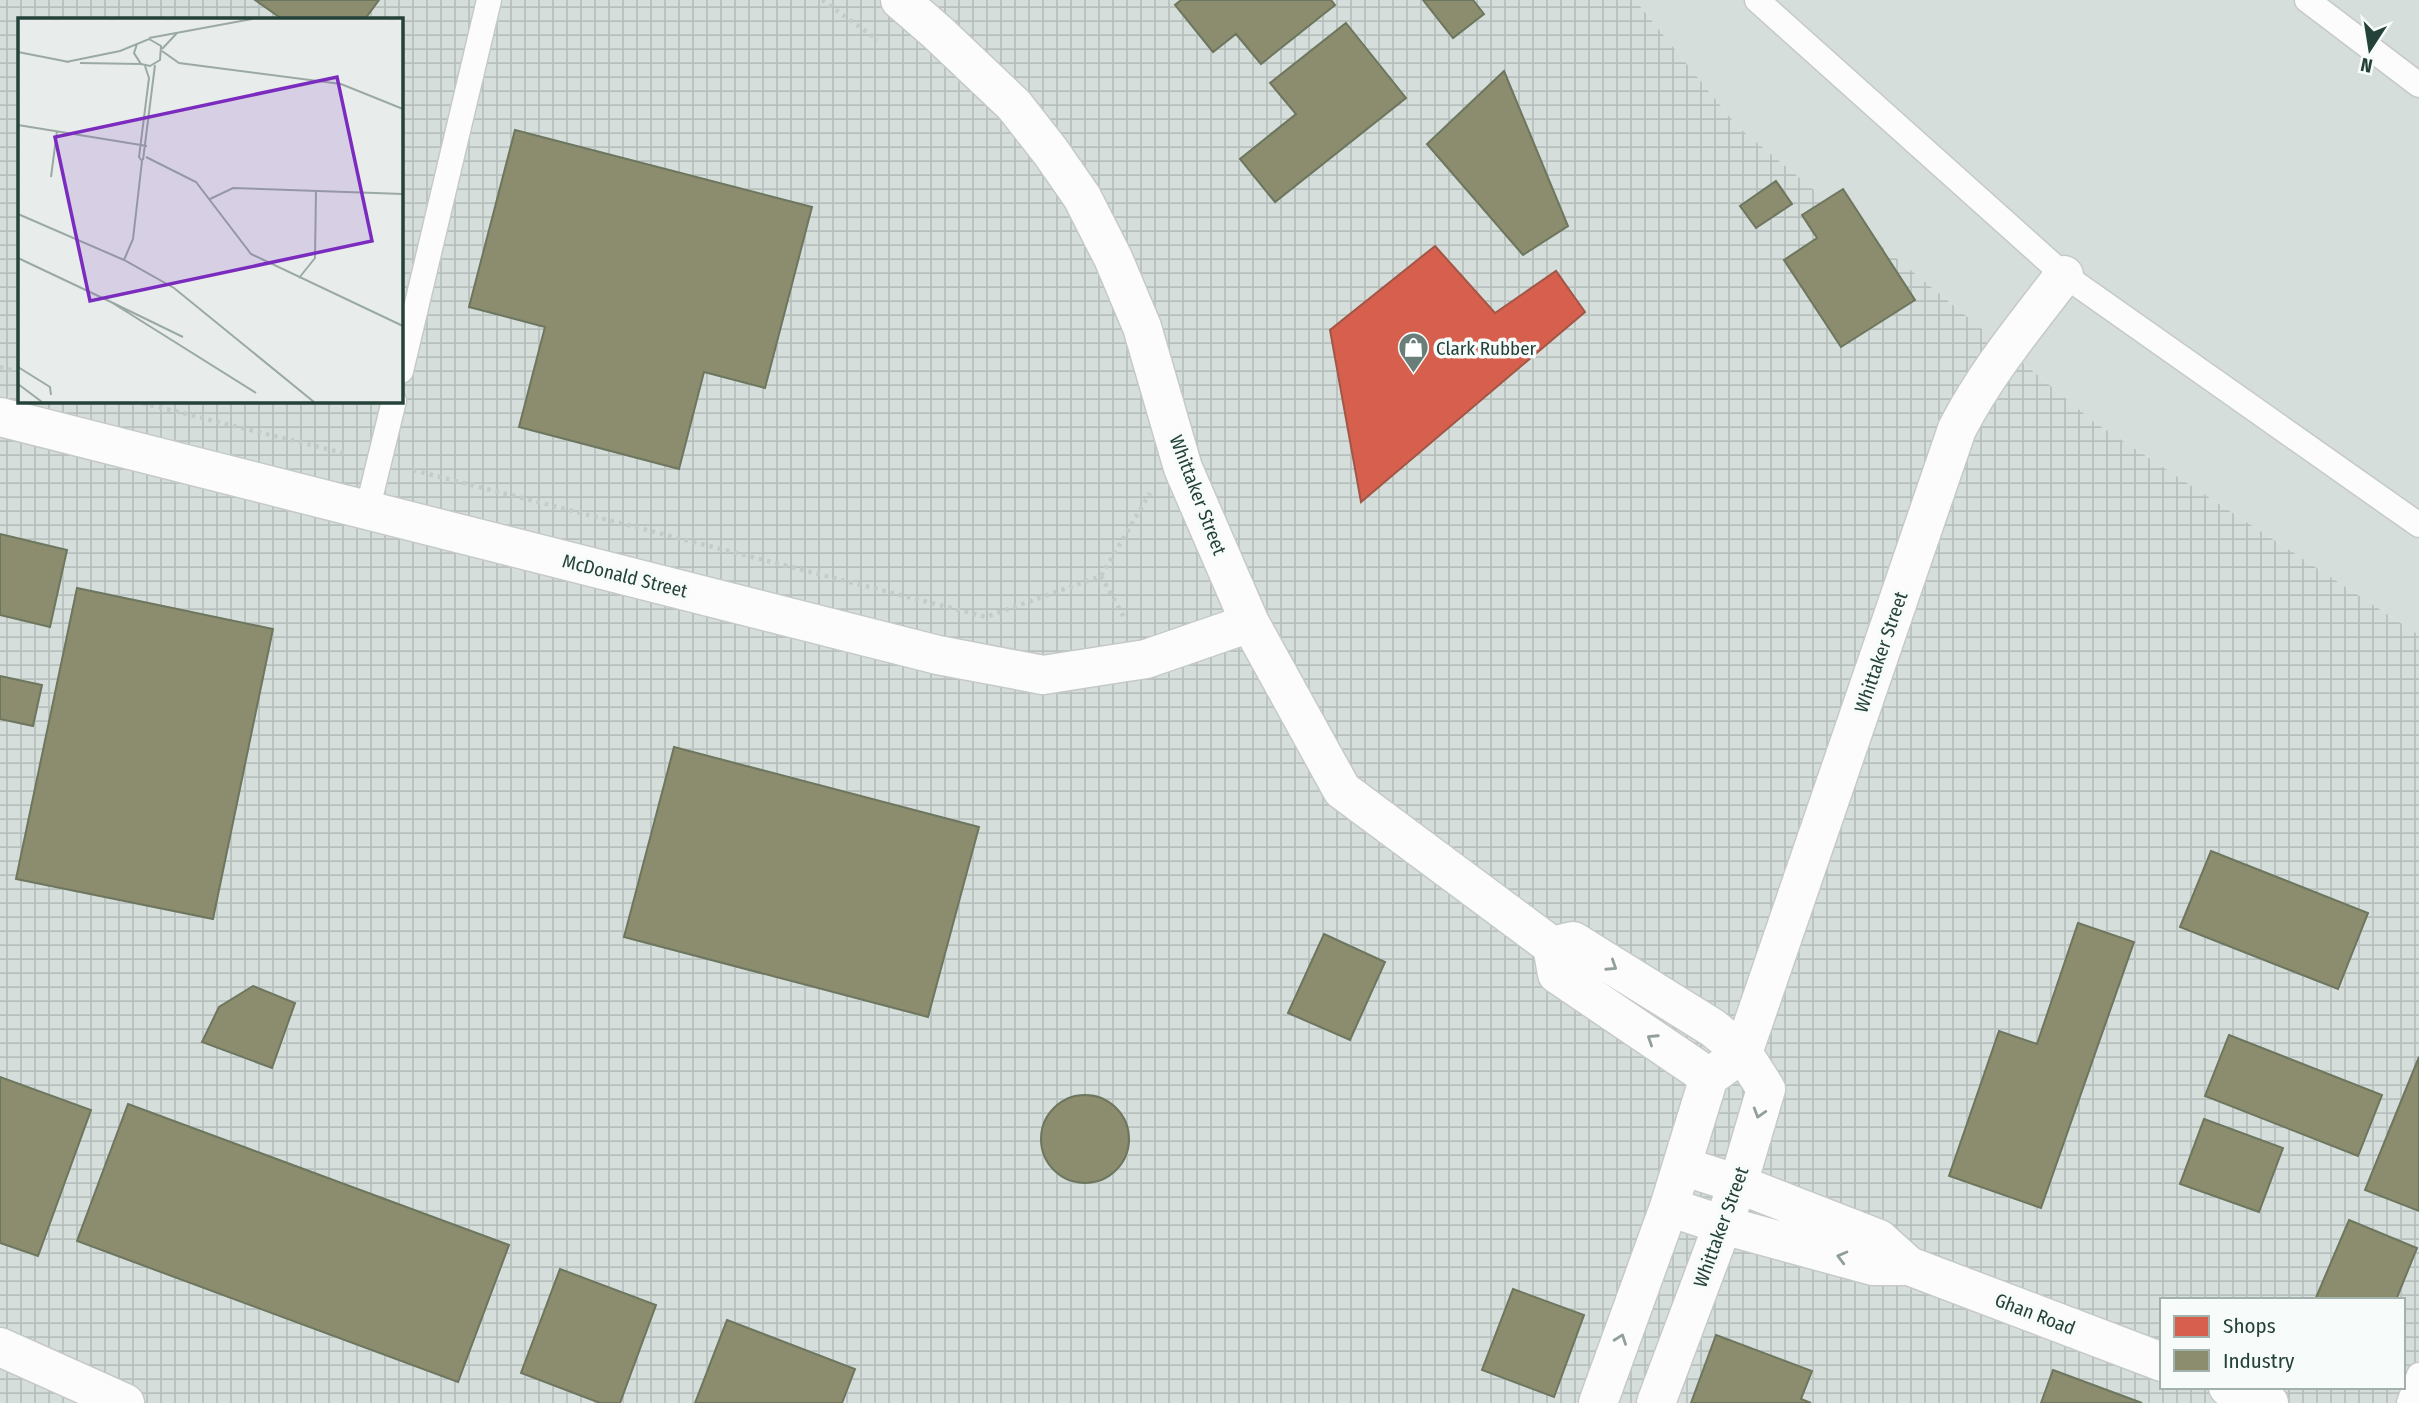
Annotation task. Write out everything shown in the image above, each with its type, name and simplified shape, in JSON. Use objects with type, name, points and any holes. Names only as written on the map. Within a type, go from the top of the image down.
[{"type":"street","name":"Whittaker Street","points":[[900,0],[1014,105],[1082,197],[1113,258],[1142,327],[1184,468],[1250,623],[1342,790],[1552,946],[1573,941],[1713,1028],[1743,1053],[1766,1089],[1738,1184],[1656,1403]]},
{"type":"street","name":"Whittaker Street","points":[[1743,1053],[1957,429],[1995,364],[2064,275]]},
{"type":"street","name":"McDonald Street","points":[[0,417],[938,655],[1043,675],[1146,659],[1250,623]]},
{"type":"street","points":[[1552,946],[1557,974],[1709,1077]]},
{"type":"street","points":[[1598,1403],[1669,1207],[1709,1077],[1743,1053]]},
{"type":"street","name":"Ghan Road","points":[[1682,1167],[1738,1184],[1879,1239],[1909,1266]]},
{"type":"street","name":"Ghan Road","points":[[1669,1207],[1723,1225],[1873,1266],[1909,1266],[2160,1361]]},
{"type":"street","points":[[0,1347],[125,1403]]},
{"type":"street","points":[[2233,1389],[2269,1403]]},
{"type":"lane","points":[[402,367],[489,0]]},
{"type":"lane","points":[[1757,0],[2064,275],[2419,525]]},
{"type":"lane","points":[[2307,0],[2419,85]]},
{"type":"lane","points":[[367,511],[394,402]]},
{"type":"lane","points":[[2409,1403],[2419,1375]]},
{"type":"path","points":[[822,0],[878,40]]},
{"type":"path","points":[[0,367],[18,372]]},
{"type":"path","points":[[138,402],[986,617],[1101,576],[1150,492]]},
{"type":"shaded area","points":[[0,0],[1635,0],[1737,126],[2094,422],[2419,635],[2419,1403],[0,1403]]},
{"type":"shaded area","points":[[1635,0],[2419,0],[2419,635],[2094,422],[1737,126]]},
{"type":"building: Shops","points":[[1435,246],[1495,313],[1556,271],[1585,312],[1361,502],[1330,330]]},
{"type":"building: Industry","points":[[255,0],[379,0],[366,18],[281,18]]},
{"type":"building: Industry","points":[[1181,0],[1331,0],[1335,5],[1261,64],[1236,34],[1213,52],[1175,5]]},
{"type":"building: Industry","points":[[1423,0],[1473,0],[1484,14],[1453,38]]},
{"type":"building: Industry","points":[[1346,23],[1406,98],[1275,202],[1240,159],[1296,114],[1270,83]]},
{"type":"building: Industry","points":[[1504,71],[1568,226],[1523,255],[1427,144]]},
{"type":"building: Industry","points":[[515,130],[812,207],[765,388],[704,372],[679,469],[519,427],[545,327],[469,307]]},
{"type":"building: Industry","points":[[1776,181],[1792,204],[1756,228],[1740,206]]},
{"type":"building: Industry","points":[[1843,189],[1915,300],[1841,347],[1784,260],[1817,238],[1802,215]]},
{"type":"building: Industry","points":[[0,534],[67,550],[50,627],[0,615]]},
{"type":"building: Industry","points":[[77,588],[273,629],[213,919],[16,879]]},
{"type":"building: Industry","points":[[0,676],[42,685],[33,726],[0,719]]},
{"type":"building: Industry","points":[[674,747],[979,827],[928,1017],[624,937]]},
{"type":"building: Industry","points":[[2211,851],[2368,913],[2338,989],[2180,927]]},
{"type":"building: Industry","points":[[2078,923],[2134,942],[2041,1208],[1949,1176],[1999,1031],[2037,1044]]},
{"type":"building: Industry","points":[[1324,934],[1385,962],[1350,1040],[1288,1013]]},
{"type":"building: Industry","points":[[253,986],[295,1003],[272,1068],[202,1042],[219,1007]]},
{"type":"building: Industry","points":[[2229,1035],[2382,1095],[2358,1156],[2205,1096]]},
{"type":"building: Industry","points":[[2419,1057],[2419,1211],[2365,1190]]},
{"type":"building: Industry","points":[[0,1077],[91,1110],[38,1256],[0,1243]]},
{"type":"building: Industry","points":[[1085,1095],[1102,1099],[1116,1108],[1125,1122],[1129,1139],[1125,1156],[1116,1170],[1102,1179],[1085,1183],[1068,1179],[1054,1170],[1045,1156],[1041,1139],[1045,1122],[1054,1108],[1068,1099]]},
{"type":"building: Industry","points":[[128,1104],[509,1245],[458,1382],[77,1241]]},
{"type":"building: Industry","points":[[2204,1119],[2283,1148],[2259,1212],[2180,1184]]},
{"type":"building: Industry","points":[[2349,1220],[2417,1248],[2397,1298],[2316,1298]]},
{"type":"building: Industry","points":[[560,1269],[656,1305],[620,1403],[600,1403],[521,1373]]},
{"type":"building: Industry","points":[[1513,1289],[1584,1315],[1554,1397],[1482,1370]]},
{"type":"building: Industry","points":[[727,1320],[855,1369],[842,1403],[695,1403]]},
{"type":"building: Industry","points":[[1716,1335],[1812,1371],[1801,1399],[1811,1403],[1691,1403]]},
{"type":"building: Industry","points":[[2053,1370],[2142,1403],[2041,1403]]},
{"type":"place","name":"Clark Rubber","points":[[1413,375]]}]
